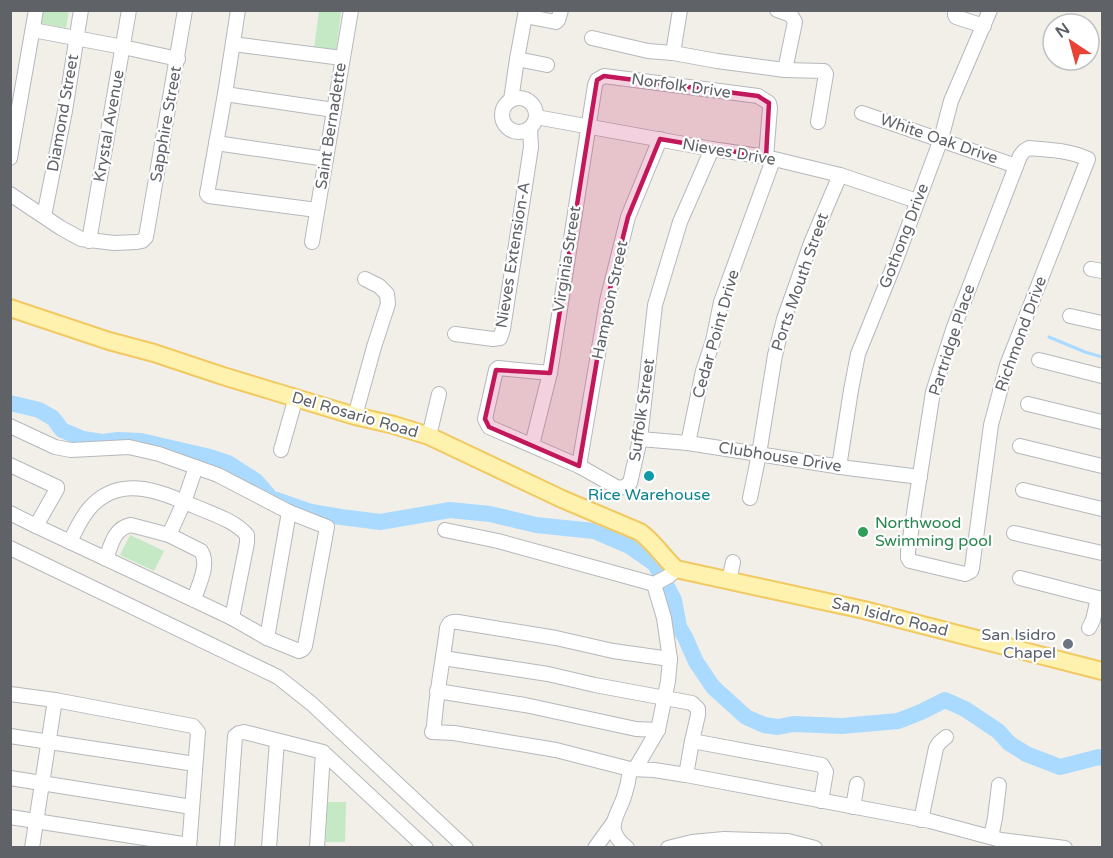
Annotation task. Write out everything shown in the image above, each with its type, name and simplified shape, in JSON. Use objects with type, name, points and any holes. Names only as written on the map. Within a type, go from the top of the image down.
[{"type":"main road","name":"Del Rosario Road","points":[[10,308],[223,376],[429,436],[562,499],[640,532],[668,561],[664,578]]},
{"type":"main road","name":"San Isidro Road","points":[[664,578],[729,581],[864,610],[1102,671]]},
{"type":"street","points":[[10,159],[36,10]]},
{"type":"street","name":"Diamond Street","points":[[44,216],[65,111],[81,10]]},
{"type":"street","name":"Krystal Avenue","points":[[89,241],[129,10]]},
{"type":"street","name":"Sapphire Street","points":[[89,241],[137,242],[146,237],[185,10]]},
{"type":"street","points":[[238,10],[207,194],[317,210]]},
{"type":"street","name":"Saint Bernadette","points":[[312,242],[351,10]]},
{"type":"street","points":[[525,13],[556,22],[561,10]]},
{"type":"street","points":[[673,53],[680,10]]},
{"type":"street","points":[[777,10],[793,13],[795,22],[785,70]]},
{"type":"street","points":[[955,10],[956,17],[984,26]]},
{"type":"street","name":"Gothong Drive","points":[[839,467],[850,390],[858,354],[894,265],[940,139],[951,101],[990,10]]},
{"type":"street","name":"Nieves Drive","points":[[525,13],[511,100],[504,108],[505,124],[514,131],[525,131],[533,123],[589,126],[770,158],[840,176],[917,201]]},
{"type":"street","points":[[33,30],[178,59]]},
{"type":"street","points":[[592,38],[648,51],[785,70],[824,71],[826,74],[818,122]]},
{"type":"street","points":[[233,44],[342,58]]},
{"type":"street","points":[[517,59],[547,65]]},
{"type":"street","name":"Norfolk Drive","points":[[604,76],[758,96]]},
{"type":"street","name":"Virginia Street","points":[[532,445],[550,372],[595,85],[597,80],[604,76]]},
{"type":"street","points":[[225,94],[334,110]]},
{"type":"street","name":"Cedar Point Drive","points":[[688,443],[703,371],[713,341],[721,302],[770,158],[770,108],[769,103],[758,96]]},
{"type":"street","points":[[511,100],[522,98],[531,102],[536,112],[533,123]]},
{"type":"street","name":"White Oak Drive","points":[[862,113],[1016,166]]},
{"type":"street","name":"Nieves Extension-A","points":[[455,334],[500,338],[533,123]]},
{"type":"street","name":"Hampton Street","points":[[579,466],[607,301],[628,217],[660,139]]},
{"type":"street","points":[[216,143],[326,159]]},
{"type":"street","name":"Partridge Place","points":[[920,564],[908,558],[933,392],[954,327],[1016,166],[1024,151],[1029,148],[1081,155],[1088,159]]},
{"type":"street","name":"Suffolk Street","points":[[550,372],[498,368],[486,422],[489,426],[579,466],[618,488],[627,486],[630,483],[640,439],[655,305],[680,222],[712,149]]},
{"type":"street","points":[[1088,159],[1102,158]]},
{"type":"street","name":"Richmond Drive","points":[[920,564],[965,574],[972,568],[998,395],[1007,366],[1088,159]]},
{"type":"street","name":"Ports Mouth Street","points":[[750,498],[775,355],[784,319],[811,243],[840,176]]},
{"type":"street","points":[[10,194],[67,232],[89,241]]},
{"type":"street","points":[[355,416],[388,304],[387,294],[379,286],[365,279]]},
{"type":"street","points":[[1070,316],[1102,323]]},
{"type":"street","points":[[1039,360],[1102,376]]},
{"type":"street","points":[[429,436],[439,394]]},
{"type":"street","points":[[281,450],[296,397]]},
{"type":"street","points":[[1028,404],[1102,422]]},
{"type":"street","points":[[10,426],[55,447],[71,450],[129,447],[159,454],[218,475],[289,512],[327,527],[305,646],[299,651],[267,638],[232,618],[10,513]]},
{"type":"street","name":"Clubhouse Drive","points":[[640,439],[688,443],[839,467],[920,477]]},
{"type":"street","points":[[1020,446],[1102,466]]},
{"type":"street","points":[[10,465],[57,487],[36,526]]},
{"type":"street","points":[[168,535],[184,502],[196,467]]},
{"type":"street","points":[[70,542],[87,511],[99,498],[115,490],[134,487],[184,502],[240,527],[247,535],[247,543],[232,618]]},
{"type":"street","points":[[1023,490],[1102,509]]},
{"type":"street","points":[[267,638],[289,512]]},
{"type":"street","points":[[106,559],[116,534],[126,526],[131,525],[168,535],[201,551],[204,556],[204,568],[194,600]]},
{"type":"street","points":[[445,530],[664,578],[664,618],[670,659],[658,730],[632,769],[613,823],[595,848]]},
{"type":"street","points":[[1014,533],[1102,553]]},
{"type":"street","points":[[10,548],[278,677],[312,704],[466,848]]},
{"type":"street","points":[[729,581],[733,562]]},
{"type":"street","points":[[1020,578],[1100,599],[1089,628]]},
{"type":"street","points":[[670,659],[613,651],[556,638],[453,621],[448,624],[447,628],[432,732],[454,732],[555,750],[632,769],[686,775],[921,820],[1001,840],[1065,848]]},
{"type":"street","points":[[443,658],[548,674],[692,703],[698,709],[699,715],[686,775]]},
{"type":"street","points":[[437,691],[525,705],[636,729],[658,730]]},
{"type":"street","points":[[10,694],[56,700],[193,726],[198,732],[189,846],[10,817]]},
{"type":"street","points":[[32,848],[56,700]]},
{"type":"street","points":[[227,848],[235,736],[244,732],[323,752],[422,846]]},
{"type":"street","points":[[10,736],[195,764]]},
{"type":"street","points":[[921,820],[936,748],[946,737]]},
{"type":"street","points":[[269,848],[278,741]]},
{"type":"street","points":[[692,741],[822,765],[826,772],[821,801]]},
{"type":"street","points":[[317,848],[323,752]]},
{"type":"street","points":[[10,778],[192,807]]},
{"type":"street","points":[[853,807],[857,784]]},
{"type":"street","points":[[991,837],[999,785]]},
{"type":"street","points":[[613,823],[618,841],[627,848]]},
{"type":"street","points":[[668,848],[692,842],[724,839],[788,841],[815,848]]},
{"type":"highlighted area","points":[[604,76],[758,96],[769,103],[766,157],[660,139],[628,217],[607,301],[579,466],[489,427],[485,419],[496,370],[550,373],[597,80]]},
{"type":"green space","points":[[37,11],[69,11],[66,28],[35,22]]},
{"type":"green space","points":[[319,11],[341,12],[336,51],[314,48]]},
{"type":"green space","points":[[130,535],[164,551],[154,571],[120,555]]},
{"type":"green space","points":[[327,802],[346,802],[345,842],[326,842]]},
{"type":"waterway","points":[[1049,337],[1102,357]]},
{"type":"waterway","points":[[10,403],[39,410],[53,418],[62,430],[83,439],[102,442],[141,441],[228,463],[256,481],[271,498],[311,512],[380,522],[450,510],[490,514],[536,525],[594,531],[629,546],[655,564],[674,600],[679,627],[696,662],[713,687],[746,717],[764,725],[778,727],[793,724],[842,726],[898,721],[945,700],[965,709],[998,731],[1009,743],[1026,754],[1060,767],[1102,758]]},
{"type":"place","name":"Rice Warehouse","points":[[649,476]]},
{"type":"place","name":"Northwood Swimming pool","points":[[863,532]]},
{"type":"place","name":"San Isidro Chapel","points":[[1068,644]]}]
